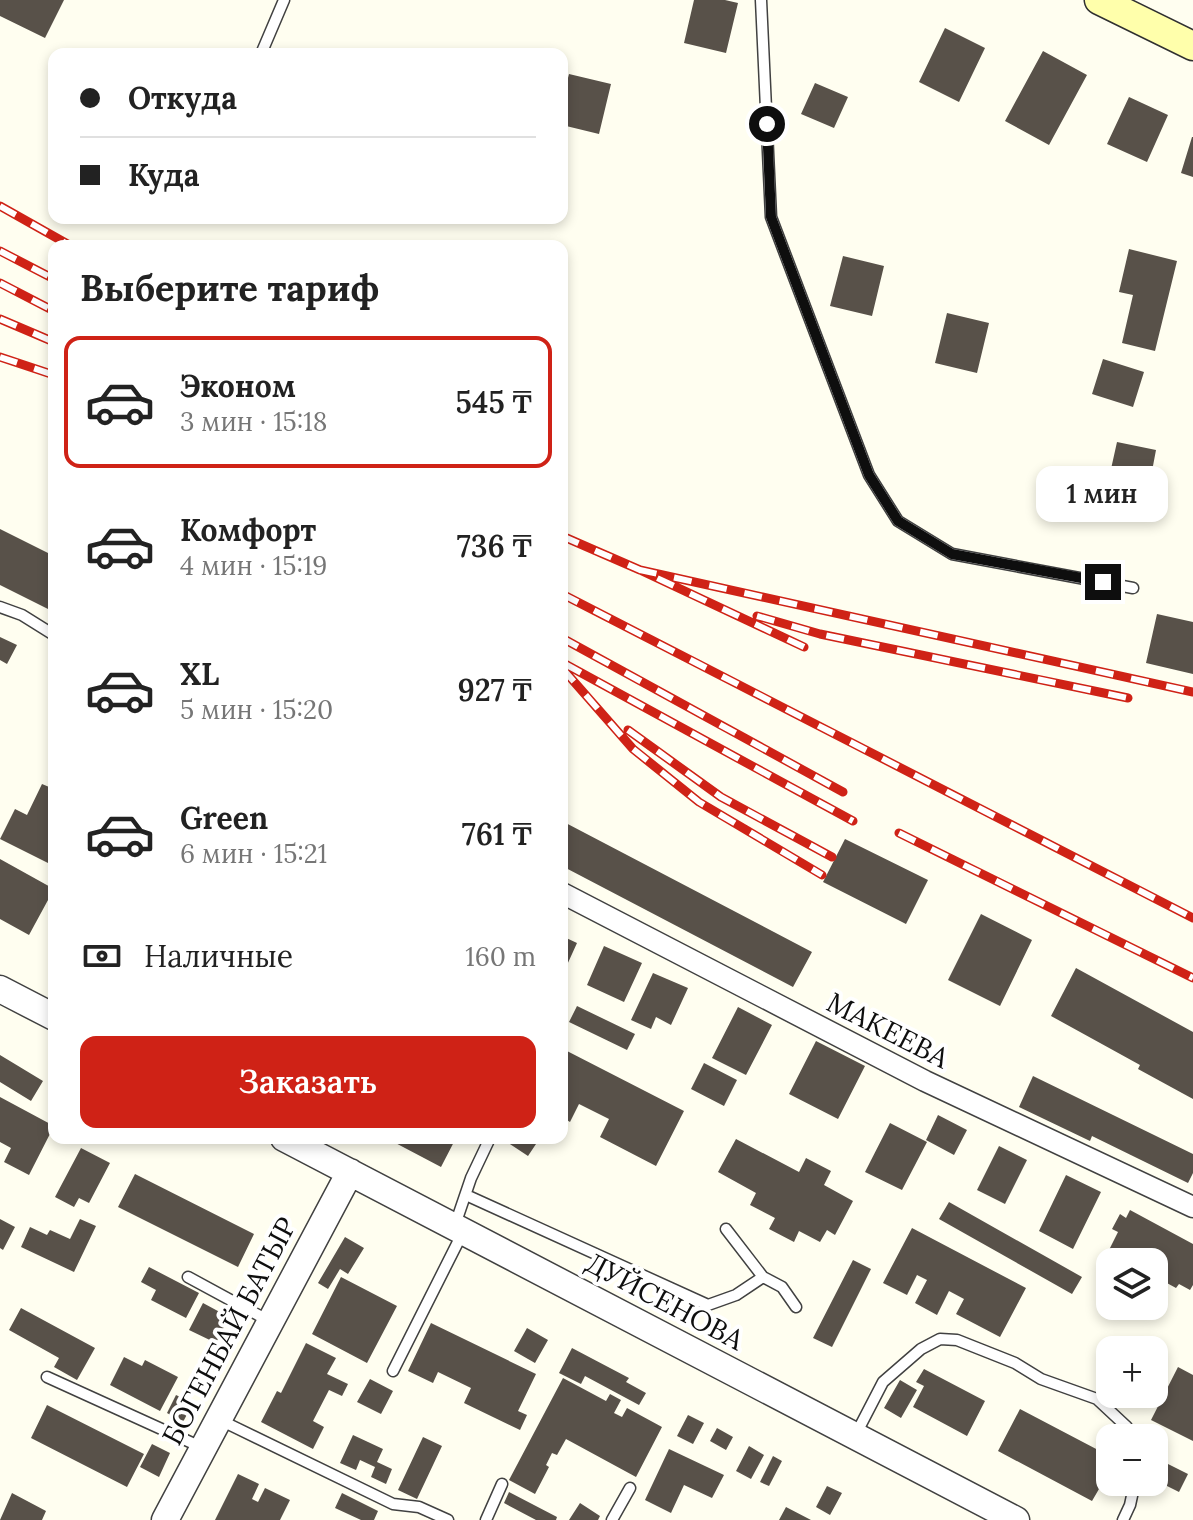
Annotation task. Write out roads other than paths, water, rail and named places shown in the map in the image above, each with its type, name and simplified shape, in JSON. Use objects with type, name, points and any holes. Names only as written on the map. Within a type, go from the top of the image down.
[{"type":"main road","points":[[1099,0],[1193,46]]},
{"type":"street","name":"МАКЕЕВА","points":[[568,896],[925,1081],[1193,1207]]},
{"type":"street","points":[[1,991],[48,1014]]},
{"type":"street","name":"ДУЙСЕНОВА","points":[[316,1145],[350,1172],[1016,1520]]},
{"type":"street","name":"БОГЕНБАЙ БАТЫР","points":[[165,1520],[350,1172]]},
{"type":"lane","points":[[264,48],[284,0]]},
{"type":"lane","points":[[761,0],[771,217],[869,475],[898,521],[952,554],[1133,588]]},
{"type":"lane","points":[[0,607],[22,615],[48,631]]},
{"type":"lane","points":[[393,1371],[459,1229],[466,1195],[487,1144]]},
{"type":"lane","points":[[466,1195],[708,1305],[736,1295],[763,1277]]},
{"type":"lane","points":[[726,1229],[763,1277],[782,1287],[796,1307]]},
{"type":"lane","points":[[188,1277],[271,1322]]},
{"type":"lane","points":[[855,1436],[883,1382],[921,1349],[940,1339],[957,1340],[1015,1363],[1041,1379],[1097,1399],[1124,1424]]},
{"type":"lane","points":[[47,1377],[203,1447]]},
{"type":"lane","points":[[218,1419],[393,1504],[419,1507],[448,1520]]},
{"type":"lane","points":[[486,1520],[502,1484]]},
{"type":"lane","points":[[612,1520],[630,1488]]},
{"type":"lane","points":[[1123,1520],[1132,1496]]},
{"type":"railway","points":[[0,206],[60,240]]},
{"type":"railway","points":[[0,251],[48,276]]},
{"type":"railway","points":[[0,283],[48,308]]},
{"type":"railway","points":[[0,319],[48,339]]},
{"type":"railway","points":[[0,357],[48,373]]},
{"type":"railway","points":[[568,539],[640,570]]},
{"type":"railway","points":[[804,647],[640,570],[1193,692]]},
{"type":"railway","points":[[568,597],[1193,918]]},
{"type":"railway","points":[[757,616],[820,634],[1128,698]]},
{"type":"railway","points":[[568,641],[843,792]]},
{"type":"railway","points":[[568,666],[853,821]]},
{"type":"railway","points":[[568,675],[633,749],[699,802],[822,875]]},
{"type":"railway","points":[[628,730],[721,797],[832,857]]},
{"type":"railway","points":[[899,833],[1193,978]]}]
